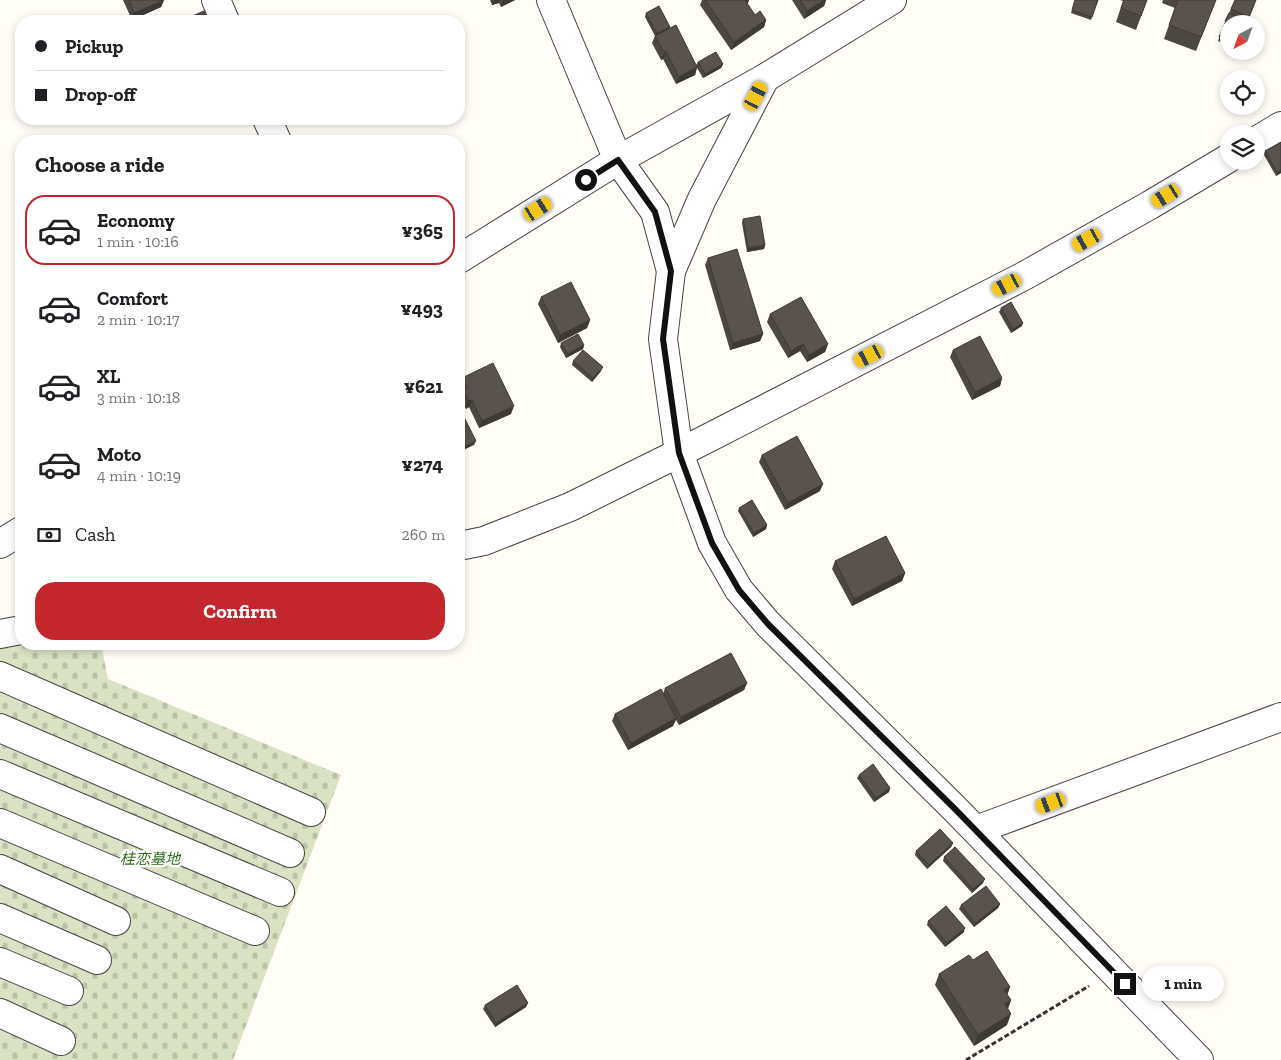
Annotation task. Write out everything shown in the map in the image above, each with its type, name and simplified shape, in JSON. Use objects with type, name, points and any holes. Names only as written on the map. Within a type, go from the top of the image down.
[{"type":"street","points":[[216,0],[222,15]]},
{"type":"street","points":[[551,0],[618,160],[655,212],[671,271]]},
{"type":"street","points":[[465,255],[618,160],[765,78],[892,0]]},
{"type":"street","points":[[765,78],[702,199],[671,271],[663,339],[679,453],[712,543],[739,590],[768,624],[976,830],[1199,1060]]},
{"type":"street","points":[[1265,136],[1281,126]]},
{"type":"street","points":[[465,545],[484,541],[570,507],[679,453],[1024,276],[1220,163]]},
{"type":"street","points":[[0,544],[15,535]]},
{"type":"street","points":[[0,634],[15,631]]},
{"type":"street","points":[[0,676],[310,812]]},
{"type":"street","points":[[976,830],[1281,717]]},
{"type":"street","points":[[0,728],[290,853]]},
{"type":"street","points":[[0,774],[280,892]]},
{"type":"street","points":[[0,823],[255,932]]},
{"type":"street","points":[[0,869],[116,921]]},
{"type":"street","points":[[0,918],[97,960]]},
{"type":"street","points":[[0,962],[70,991]]},
{"type":"street","points":[[0,1013],[61,1041]]},
{"type":"path","points":[[966,1060],[1113,972]]},
{"type":"green space","name":"桂恋墓地","points":[[0,639],[15,643],[15,650],[102,650],[108,679],[341,775],[233,1060],[0,1060]]},
{"type":"building","points":[[129,0],[164,0],[134,13]]},
{"type":"building","points":[[705,0],[745,0],[755,15],[760,11],[766,20],[734,42]]},
{"type":"building","points":[[800,0],[824,0],[807,11]]},
{"type":"building","points":[[1075,0],[1098,0],[1092,17],[1072,10]]},
{"type":"building","points":[[1124,0],[1147,0],[1141,16],[1121,8]]},
{"type":"building","points":[[1178,0],[1216,0],[1201,37],[1169,25]]},
{"type":"building","points":[[1235,0],[1256,0],[1250,15],[1244,15],[1231,9]]},
{"type":"building","points":[[659,6],[670,27],[657,33],[646,13]]},
{"type":"building","points":[[204,11],[206,15],[195,15]]},
{"type":"building","points":[[676,25],[697,67],[679,77],[666,51],[664,52],[655,36]]},
{"type":"building","points":[[716,52],[723,64],[705,74],[698,62]]},
{"type":"building","points":[[1281,142],[1281,170],[1277,172],[1265,151]]},
{"type":"building","points":[[760,216],[765,245],[748,248],[743,219]]},
{"type":"building","points":[[737,249],[763,334],[733,343],[708,258]]},
{"type":"building","points":[[571,282],[590,320],[560,335],[541,297]]},
{"type":"building","points":[[801,297],[828,344],[809,355],[803,344],[791,351],[770,314]]},
{"type":"building","points":[[1011,302],[1023,323],[1013,329],[1001,308]]},
{"type":"building","points":[[578,334],[584,345],[568,354],[561,343]]},
{"type":"building","points":[[980,336],[1002,378],[975,392],[953,350]]},
{"type":"building","points":[[583,350],[603,367],[593,378],[573,361]]},
{"type":"building","points":[[493,363],[514,406],[482,421],[472,400],[468,401],[465,394],[465,388],[467,388],[465,377]]},
{"type":"building","points":[[465,419],[476,441],[465,446]]},
{"type":"building","points":[[797,436],[823,484],[788,503],[762,455]]},
{"type":"building","points":[[752,500],[767,525],[754,533],[739,508]]},
{"type":"building","points":[[886,536],[905,573],[854,599],[835,561]]},
{"type":"building","points":[[731,653],[747,683],[681,717],[665,688]]},
{"type":"building","points":[[661,689],[676,718],[631,743],[615,714]]},
{"type":"building","points":[[873,764],[890,788],[876,798],[859,775]]},
{"type":"building","points":[[940,829],[953,843],[929,865],[916,851]]},
{"type":"building","points":[[955,847],[985,879],[973,889],[944,857]]},
{"type":"building","points":[[986,886],[1000,904],[975,923],[961,905]]},
{"type":"building","points":[[946,906],[965,928],[947,943],[928,921]]},
{"type":"building","points":[[987,951],[1010,987],[1004,990],[1011,1000],[1005,1004],[1011,1014],[978,1035],[939,974],[969,955],[973,960]]},
{"type":"building","points":[[517,985],[528,1003],[496,1023],[485,1005]]},
{"type":"route","points":[[586,180],[618,160],[655,212],[671,271],[663,339],[679,453],[712,543],[739,590],[768,624],[955,809],[1125,984]]}]
